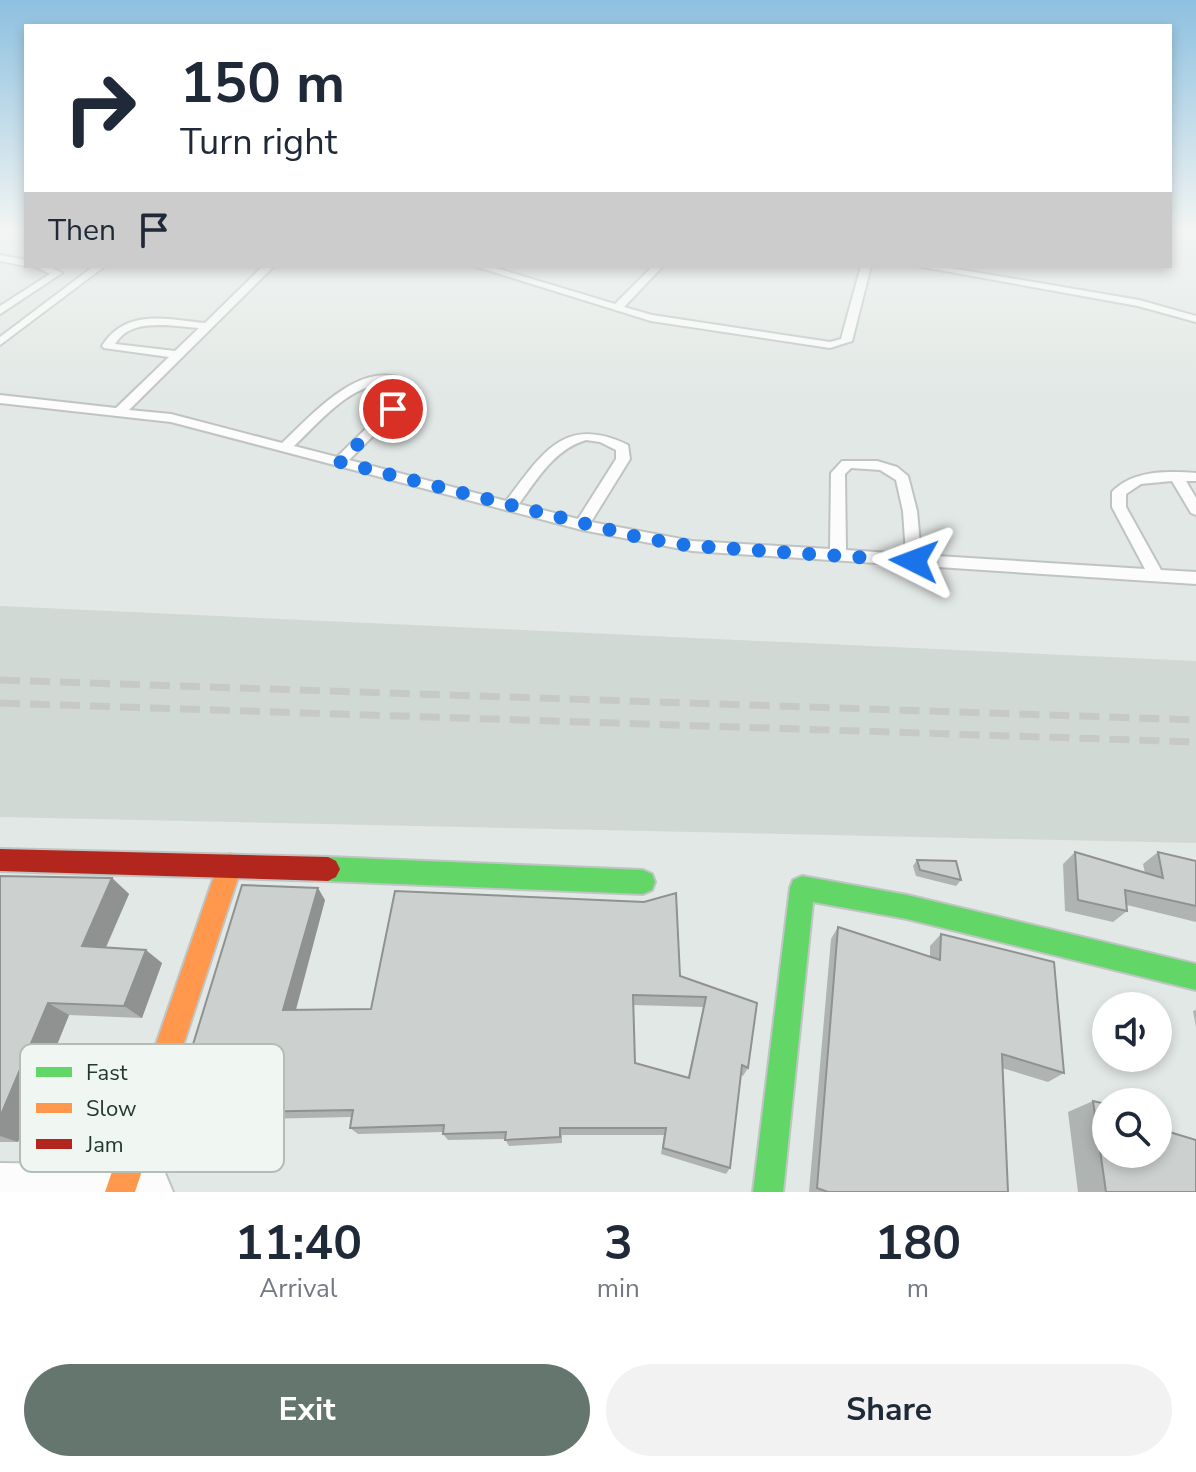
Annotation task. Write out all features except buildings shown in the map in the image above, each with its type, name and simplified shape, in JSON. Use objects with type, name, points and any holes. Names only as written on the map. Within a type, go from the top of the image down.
[{"type":"street","points":[[0,860],[230,865],[643,882]]},
{"type":"street","points":[[175,1044],[230,865]]},
{"type":"street","points":[[768,1192],[802,888],[907,907],[1196,977]]},
{"type":"street","points":[[0,1190],[129,1191]]},
{"type":"lane","points":[[0,311],[43,285]]},
{"type":"lane","points":[[0,342],[75,285]]},
{"type":"lane","points":[[119,412],[250,285]]},
{"type":"lane","points":[[540,285],[651,318],[741,334],[839,344],[846,341],[861,285]]},
{"type":"lane","points":[[617,308],[640,285]]},
{"type":"lane","points":[[1031,285],[1139,303],[1196,319]]},
{"type":"lane","points":[[177,355],[108,346],[116,333],[141,322],[207,326]]},
{"type":"lane","points":[[284,448],[360,384],[383,378],[408,386],[393,409],[340,462]]},
{"type":"lane","points":[[0,399],[171,418],[582,525],[692,546],[1196,578]]},
{"type":"lane","points":[[509,507],[558,447],[570,438],[584,435],[612,441],[623,448],[623,459],[582,525]]},
{"type":"lane","points":[[838,557],[838,473],[847,464],[856,463],[885,467],[903,479],[910,511],[914,561]]},
{"type":"lane","points":[[1176,476],[1196,510]]},
{"type":"lane","points":[[1156,575],[1117,499],[1123,487],[1138,480],[1196,477]]},
{"type":"shaded area","points":[[0,606],[1196,661],[1196,843],[0,817]]},
{"type":"railway","points":[[0,680],[1196,720]]},
{"type":"railway","points":[[0,703],[1196,742]]},
{"type":"traffic: fast","points":[[328,869],[643,882]]},
{"type":"traffic: fast","points":[[768,1192],[802,888],[907,907],[1196,977]]},
{"type":"traffic: slow","points":[[170,1044],[230,865]]},
{"type":"traffic: slow","points":[[120,1192],[127,1172]]},
{"type":"traffic: jam","points":[[0,860],[328,869]]},
{"type":"route","points":[[393,409],[340,462],[642,538],[692,546],[914,561]]}]
